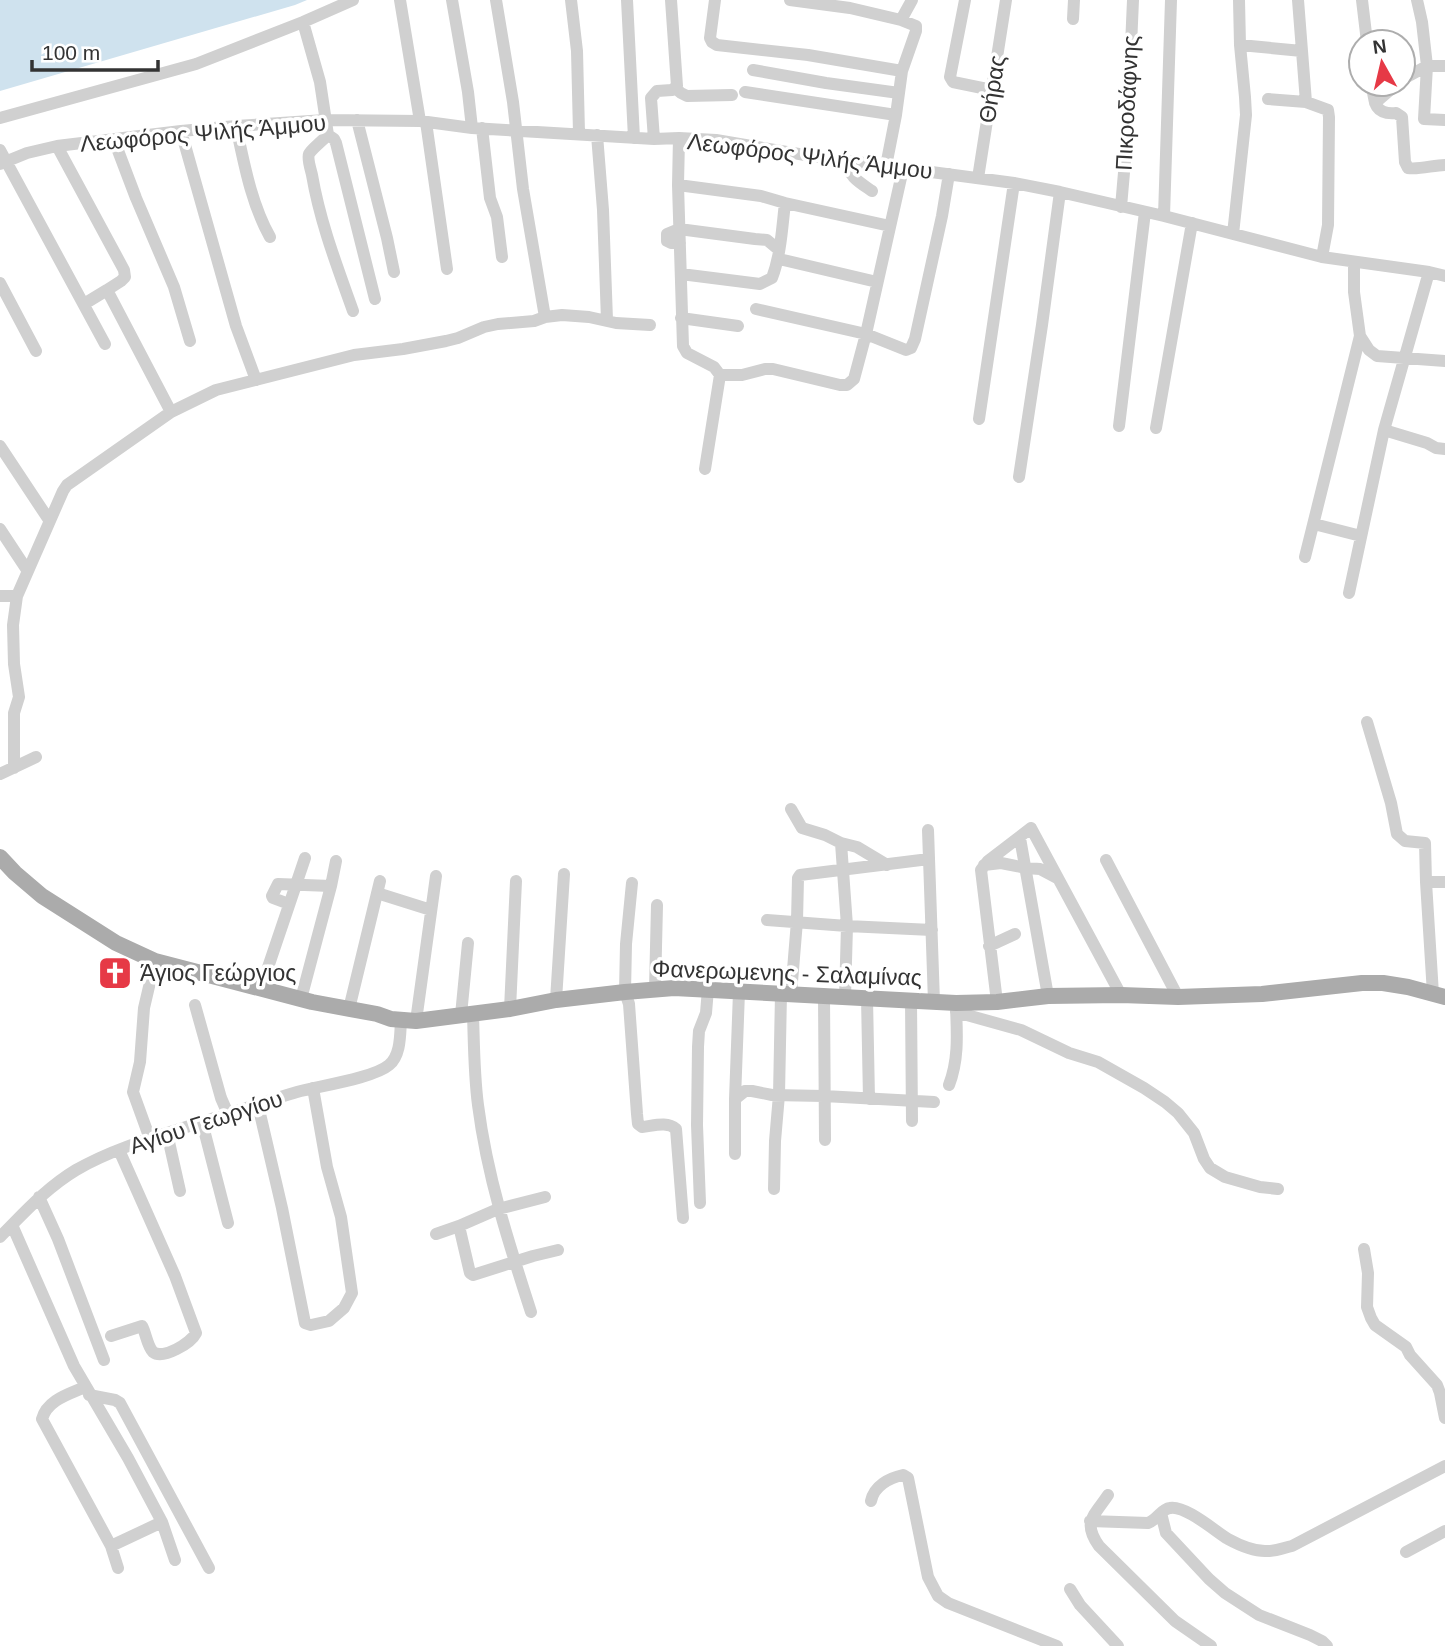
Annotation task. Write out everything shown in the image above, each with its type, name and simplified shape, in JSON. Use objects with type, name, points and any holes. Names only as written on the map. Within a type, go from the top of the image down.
[{"type":"main road","name":"Φανερωμενης - Σαλαμίνας","points":[[0,857],[42,896],[116,943],[155,961],[306,1000],[402,1020],[510,1009],[556,1000],[655,989],[708,989],[934,1002],[956,1007],[1048,996],[1178,997],[1262,994],[1362,983],[1439,987]]},
{"type":"main road","points":[[306,1000],[347,1019],[402,1020]]},
{"type":"street","points":[[0,118],[196,64],[353,0]]},
{"type":"street","points":[[400,0],[447,269]]},
{"type":"street","points":[[452,0],[468,93],[497,217],[502,257]]},
{"type":"street","points":[[496,0],[517,130],[523,189],[545,317]]},
{"type":"street","points":[[570,0],[577,51],[579,133]]},
{"type":"street","points":[[627,0],[635,138]]},
{"type":"street","points":[[671,0],[677,86],[675,89]]},
{"type":"street","points":[[715,0],[710,38],[717,45],[808,55],[902,71]]},
{"type":"street","points":[[790,0],[851,4],[916,26],[902,71],[886,166]]},
{"type":"street","points":[[901,20],[912,0]]},
{"type":"street","points":[[965,0],[950,77],[953,82],[992,90]]},
{"type":"street","points":[[1073,19],[1074,0]]},
{"type":"street","name":"Πικροδάφνης","points":[[1121,207],[1133,0]]},
{"type":"street","points":[[1164,216],[1171,0]]},
{"type":"street","points":[[1233,234],[1245,115],[1239,0]]},
{"type":"street","points":[[1298,0],[1306,102]]},
{"type":"street","points":[[1362,0],[1365,28]]},
{"type":"street","name":"Θήρας","points":[[978,178],[1002,1]]},
{"type":"street","points":[[1419,1],[1427,65],[1424,119],[1445,120]]},
{"type":"street","points":[[303,22],[320,82],[328,135],[336,143],[375,299]]},
{"type":"street","points":[[1240,45],[1302,51]]},
{"type":"street","points":[[1417,71],[1427,65],[1445,66]]},
{"type":"street","points":[[753,70],[899,93]]},
{"type":"street","points":[[654,139],[651,98],[657,91],[675,89],[687,96],[732,95]]},
{"type":"street","points":[[745,92],[896,115]]},
{"type":"street","points":[[1374,98],[1384,113],[1396,113],[1402,117],[1405,162],[1408,168],[1445,165]]},
{"type":"street","points":[[1375,103],[1381,98]]},
{"type":"street","points":[[1268,99],[1306,102],[1328,110],[1328,225],[1322,257]]},
{"type":"street","name":"Λεωφόρος Ψιλής Άμμου","points":[[2,158],[57,146],[181,131],[325,120],[423,121],[477,128],[654,139],[716,140],[1060,192],[1322,257],[1445,276]]},
{"type":"street","points":[[356,120],[394,272]]},
{"type":"street","points":[[236,125],[246,173],[262,223],[270,237]]},
{"type":"street","points":[[181,131],[236,326],[256,380]]},
{"type":"street","points":[[328,135],[308,155],[325,234],[353,311]]},
{"type":"street","points":[[597,135],[607,320]]},
{"type":"street","points":[[679,138],[679,229]]},
{"type":"street","points":[[114,140],[174,287],[190,341]]},
{"type":"street","points":[[57,146],[124,270],[125,276],[121,281],[84,303]]},
{"type":"street","points":[[2,158],[105,344]]},
{"type":"street","points":[[846,161],[855,180],[872,191]]},
{"type":"street","points":[[720,375],[742,375],[773,369],[840,386],[847,385],[854,379],[903,169]]},
{"type":"street","points":[[756,309],[866,334],[906,350],[911,348],[932,266],[949,174]]},
{"type":"street","points":[[979,419],[1014,184]]},
{"type":"street","points":[[678,185],[761,196],[890,226]]},
{"type":"street","points":[[1019,477],[1060,192]]},
{"type":"street","points":[[681,274],[760,284],[772,278],[779,255],[785,203]]},
{"type":"street","points":[[1119,426],[1145,212]]},
{"type":"street","points":[[1156,428],[1192,223]]},
{"type":"street","points":[[705,469],[720,375],[714,367],[684,351],[680,243],[667,241],[667,234],[679,229],[766,240],[779,255],[877,282]]},
{"type":"street","points":[[1305,558],[1360,336],[1354,292],[1354,262]]},
{"type":"street","points":[[1349,593],[1384,430],[1429,272]]},
{"type":"street","points":[[0,283],[36,351]]},
{"type":"street","points":[[107,290],[171,412]]},
{"type":"street","points":[[14,768],[14,713],[19,697],[13,625],[16,596],[49,520],[67,485],[171,412],[216,390],[354,355],[446,341],[484,327],[534,321],[545,317],[574,316],[616,323],[650,324]]},
{"type":"street","points":[[681,318],[738,326]]},
{"type":"street","points":[[1360,336],[1369,350],[1377,356],[1445,360]]},
{"type":"street","points":[[1384,430],[1445,449]]},
{"type":"street","points":[[0,446],[49,520]]},
{"type":"street","points":[[1314,524],[1361,536]]},
{"type":"street","points":[[0,529],[27,570]]},
{"type":"street","points":[[0,596],[16,596]]},
{"type":"street","points":[[0,723],[14,713]]},
{"type":"street","points":[[1367,722],[1391,803],[1397,834],[1405,841],[1425,843],[1430,930],[1439,987]]},
{"type":"street","points":[[0,774],[36,757]]},
{"type":"street","points":[[791,809],[802,828],[860,848],[887,865]]},
{"type":"street","points":[[997,1002],[981,870],[1031,828],[1121,995]]},
{"type":"street","points":[[929,830],[934,1002]]},
{"type":"street","points":[[1020,838],[1048,996]]},
{"type":"street","points":[[841,843],[847,926],[845,997]]},
{"type":"street","points":[[261,988],[304,858]]},
{"type":"street","points":[[774,1189],[786,994],[797,921],[798,878],[800,875],[929,859]]},
{"type":"street","points":[[1106,860],[1178,997]]},
{"type":"street","points":[[306,1000],[336,861]]},
{"type":"street","points":[[984,865],[1001,863],[1040,869],[1057,878]]},
{"type":"street","points":[[556,1000],[564,874]]},
{"type":"street","points":[[402,1020],[431,910],[436,876]]},
{"type":"street","points":[[510,1009],[516,881]]},
{"type":"street","points":[[1426,882],[1445,882]]},
{"type":"street","points":[[632,883],[625,944],[625,992],[629,1004],[638,1124],[642,1127],[666,1124],[676,1129],[683,1218]]},
{"type":"street","points":[[289,904],[272,896],[278,884],[331,886]]},
{"type":"street","points":[[349,1009],[378,887],[431,910]]},
{"type":"street","points":[[655,989],[657,905]]},
{"type":"street","points":[[767,920],[932,930]]},
{"type":"street","points":[[1430,930],[1445,929]]},
{"type":"street","points":[[989,946],[1015,934]]},
{"type":"street","points":[[468,943],[467,1014],[478,1105],[498,1209],[531,1312]]},
{"type":"street","points":[[150,1139],[133,1092],[141,1062],[144,1009],[155,961]]},
{"type":"street","points":[[700,1203],[698,1047],[699,1031],[706,1013],[708,989]]},
{"type":"street","points":[[735,1154],[739,992]]},
{"type":"street","points":[[824,996],[825,1140]]},
{"type":"street","points":[[867,998],[869,1099]]},
{"type":"street","points":[[911,1001],[912,1121]]},
{"type":"street","points":[[195,1005],[228,1114]]},
{"type":"street","points":[[950,1084],[956,1058],[956,1007],[1098,1062],[1144,1088],[1178,1113],[1194,1133],[1210,1168],[1225,1177],[1278,1189]]},
{"type":"street","name":"Αγίου Γεωργίου","points":[[0,1237],[39,1197],[75,1171],[119,1150],[202,1122],[313,1088],[372,1074],[388,1067],[396,1056],[402,1020]]},
{"type":"street","points":[[258,1105],[305,1323],[311,1325],[329,1321],[344,1308],[352,1293],[341,1217],[324,1154],[313,1088]]},
{"type":"street","points":[[735,1099],[745,1091],[752,1091],[767,1095],[934,1102]]},
{"type":"street","points":[[202,1122],[229,1223]]},
{"type":"street","points":[[167,1133],[180,1191]]},
{"type":"street","points":[[111,1336],[142,1326],[150,1349],[160,1355],[192,1341],[196,1334],[175,1276],[119,1150]]},
{"type":"street","points":[[39,1197],[74,1279],[104,1360]]},
{"type":"street","points":[[436,1234],[498,1209],[545,1197]]},
{"type":"street","points":[[12,1225],[63,1343],[87,1391],[128,1458],[162,1522],[176,1560]]},
{"type":"street","points":[[460,1226],[471,1274],[477,1275],[558,1250]]},
{"type":"street","points":[[1364,1249],[1368,1273],[1367,1307],[1371,1318],[1375,1325],[1406,1347],[1437,1385],[1445,1418]]},
{"type":"street","points":[[118,1568],[111,1546],[42,1419],[42,1415],[52,1404],[87,1391],[120,1403],[209,1568]]},
{"type":"street","points":[[1090,1521],[1143,1524],[1153,1521],[1166,1508],[1177,1507],[1242,1546],[1273,1551],[1292,1546],[1445,1466]]},
{"type":"street","points":[[871,1502],[872,1494],[884,1482],[904,1475],[908,1478],[928,1577],[938,1596],[948,1603],[1057,1646]]},
{"type":"street","points":[[1108,1495],[1090,1521],[1092,1537],[1175,1621],[1211,1646]]},
{"type":"street","points":[[1161,1513],[1166,1533],[1209,1579],[1226,1593],[1259,1615],[1310,1635],[1327,1646]]},
{"type":"street","points":[[111,1546],[162,1522]]},
{"type":"street","points":[[1406,1552],[1445,1531]]},
{"type":"street","points":[[1070,1589],[1080,1605],[1118,1646]]},
{"type":"water","points":[[0,0],[307,0],[0,91]]},
{"type":"place","name":"Άγιος Γεώργιος","points":[[115,973]]}]
